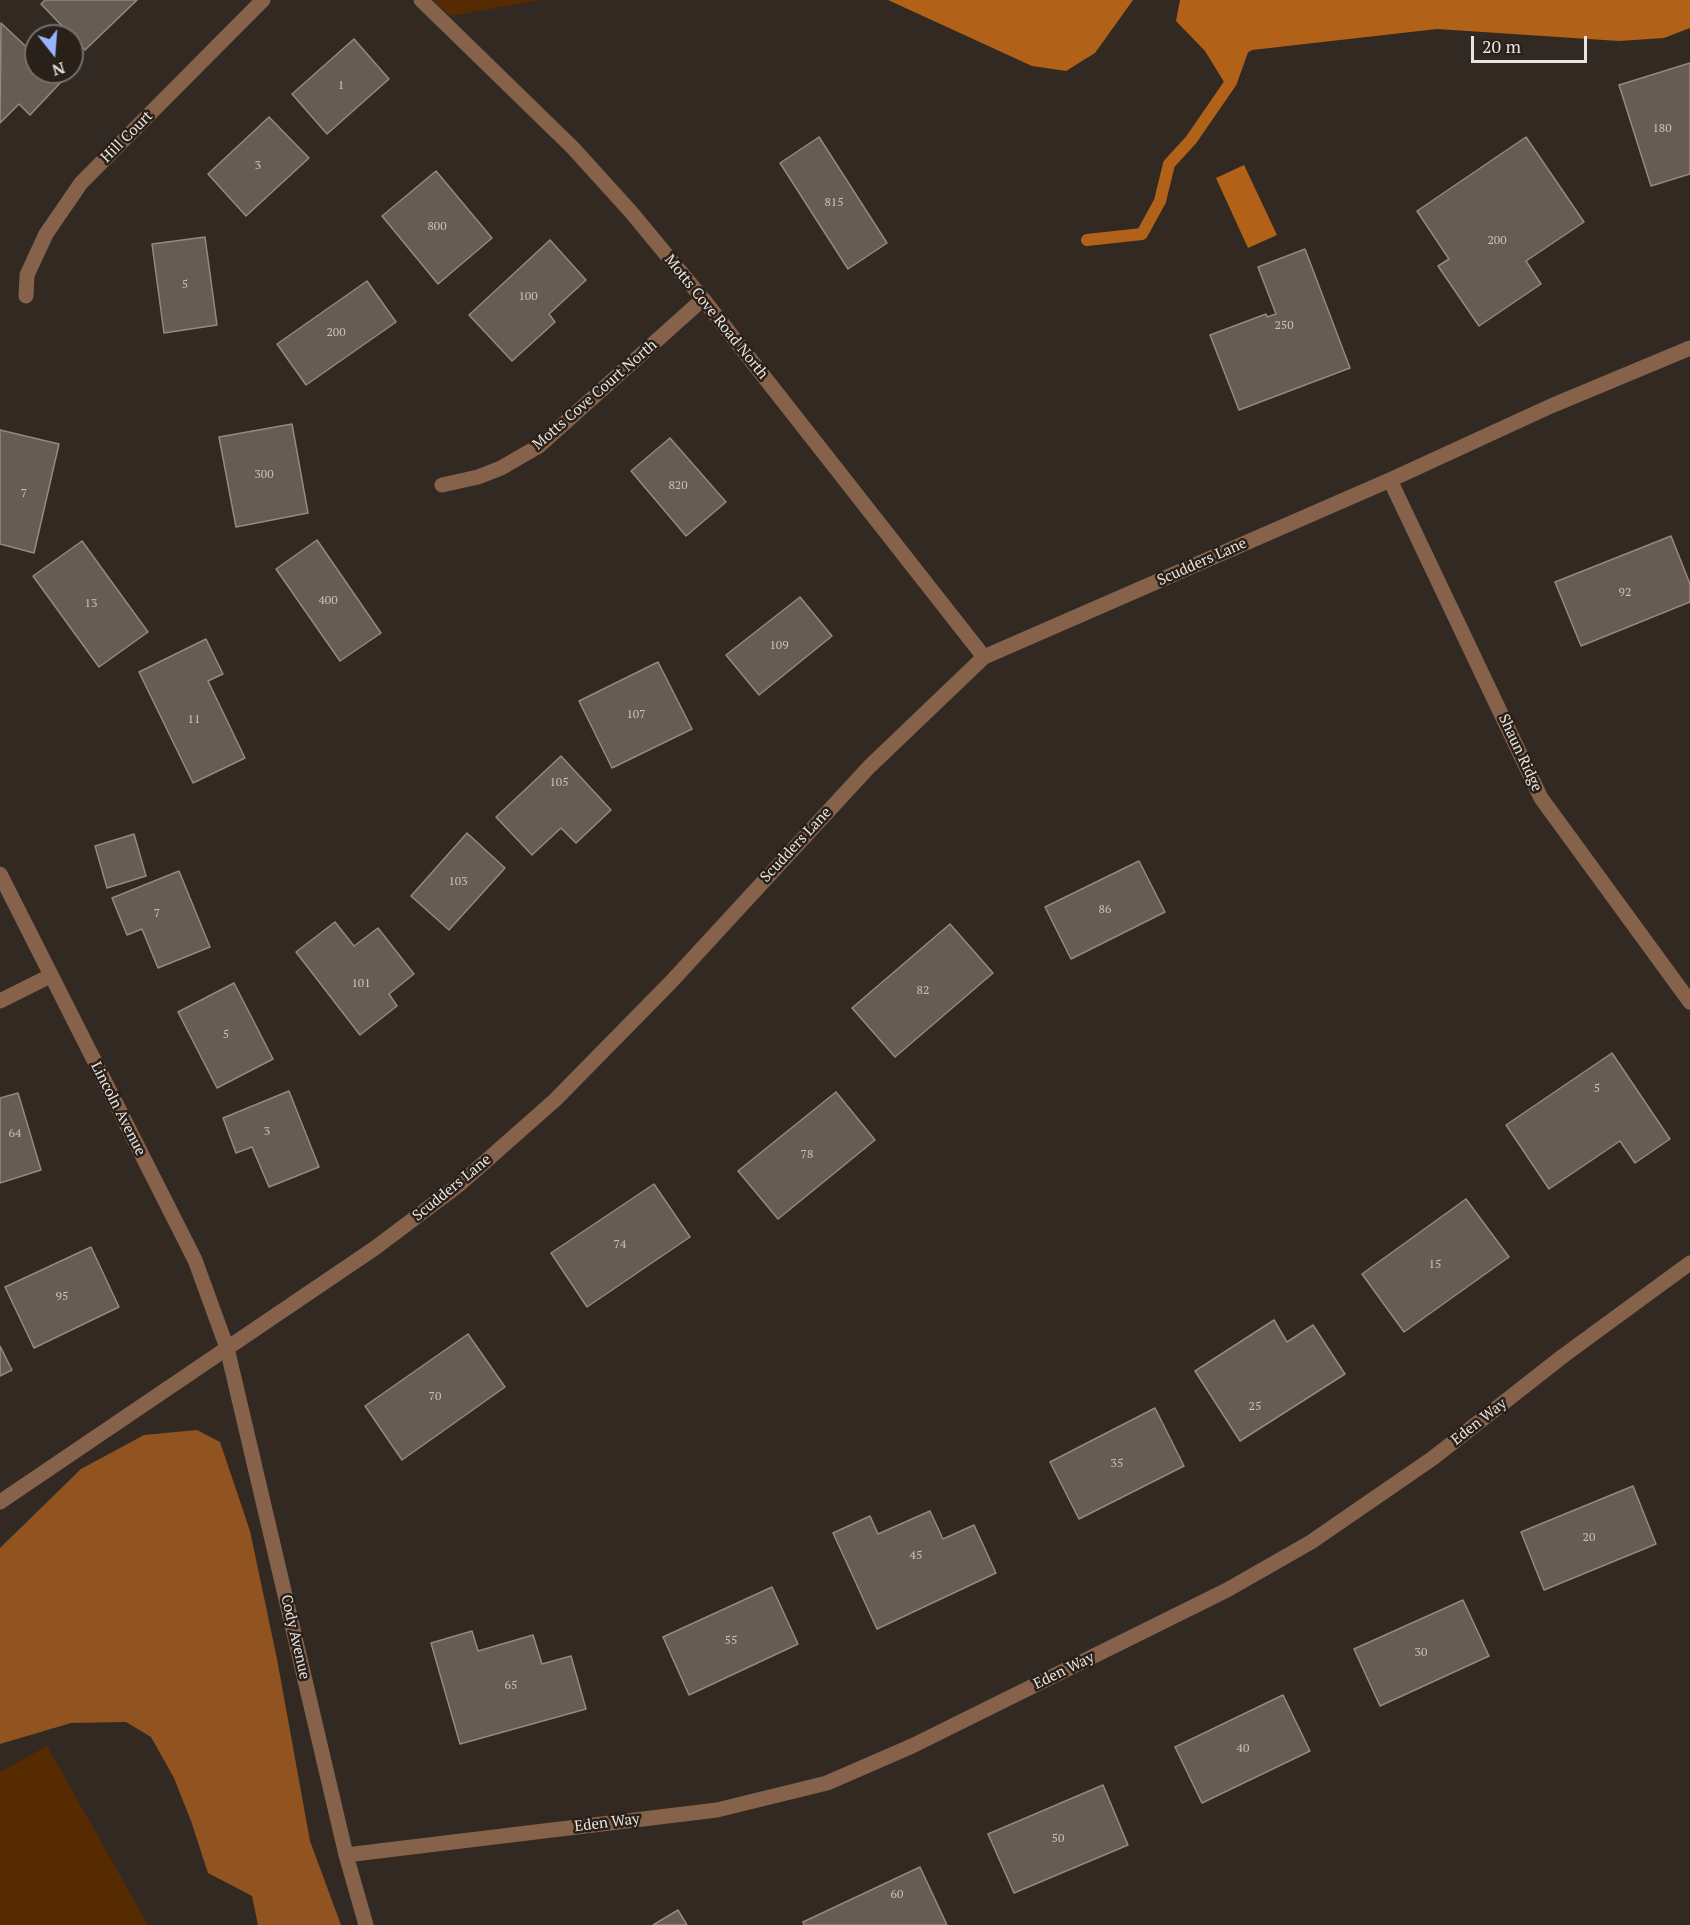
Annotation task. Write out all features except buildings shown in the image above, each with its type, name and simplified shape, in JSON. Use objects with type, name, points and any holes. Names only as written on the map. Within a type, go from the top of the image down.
[{"type":"street","name":"Hill Court","points":[[26,296],[27,275],[46,234],[81,183],[263,0]]},
{"type":"street","name":"Motts Cove Road North","points":[[420,0],[573,148],[632,212],[984,657]]},
{"type":"street","name":"Motts Cove Court North","points":[[442,485],[478,477],[501,468],[539,446],[703,299]]},
{"type":"street","name":"Scudders Lane","points":[[0,1502],[375,1248],[451,1191],[555,1100],[670,983],[869,767],[984,657],[1390,480],[1551,406],[1690,348]]},
{"type":"street","name":"Shaun Ridge","points":[[1390,480],[1542,798],[1690,1002]]},
{"type":"street","name":"Lincoln Avenue","points":[[0,874],[195,1260],[227,1348]]},
{"type":"street","points":[[0,1001],[50,976]]},
{"type":"street","name":"Eden Way","points":[[346,1855],[717,1810],[827,1783],[901,1750],[1227,1590],[1311,1542],[1433,1458],[1563,1356],[1690,1263]]},
{"type":"street","name":"Cody Avenue","points":[[227,1348],[346,1855],[366,1925]]},
{"type":"shaded area","points":[[433,0],[541,0],[450,16]]},
{"type":"shaded area","points":[[888,0],[1133,0],[1095,53],[1066,71],[1032,66]]},
{"type":"shaded area","points":[[1180,0],[1690,0],[1690,28],[1664,38],[1619,41],[1437,29],[1252,50],[1239,58],[1231,82],[1224,82],[1205,51],[1176,21]]},
{"type":"shaded area","points":[[1244,165],[1277,235],[1248,248],[1216,178]]},
{"type":"shaded area","points":[[197,1430],[220,1442],[250,1531],[277,1659],[310,1841],[341,1925],[258,1925],[252,1896],[208,1873],[174,1778],[151,1737],[126,1722],[71,1723],[0,1744],[0,1548],[81,1469],[144,1435]]},
{"type":"shaded area","points":[[47,1746],[148,1925],[0,1925],[0,1772]]},
{"type":"waterway","points":[[1087,240],[1142,234],[1160,201],[1169,164],[1191,140],[1231,82],[1245,43]]}]
